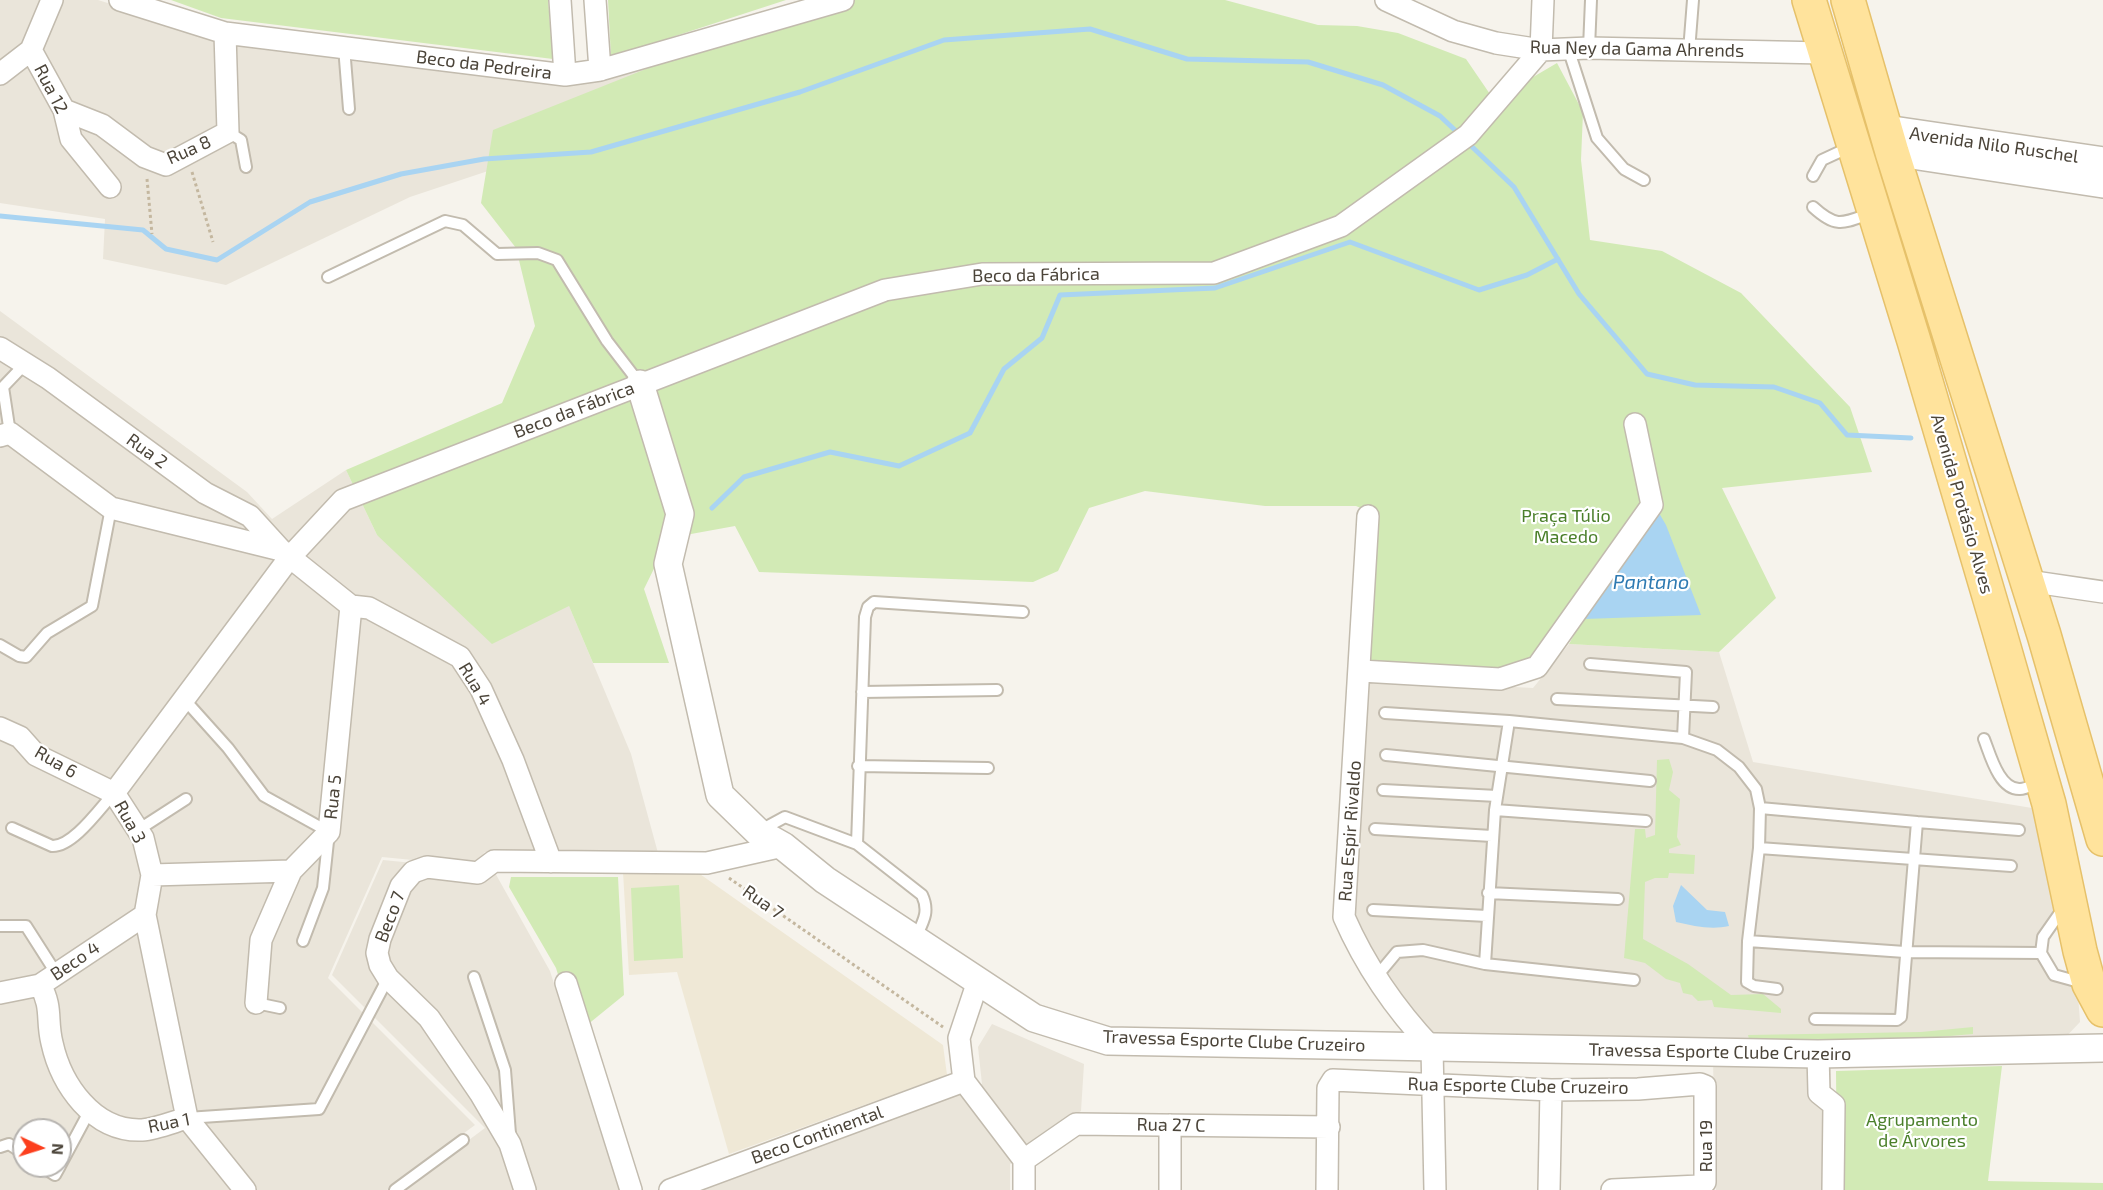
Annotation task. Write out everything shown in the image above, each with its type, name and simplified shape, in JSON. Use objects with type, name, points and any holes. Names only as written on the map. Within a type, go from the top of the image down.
[{"type":"main road","name":"Avenida Protásio Alves","points":[[1809,0],[1999,630],[2045,793],[2069,899],[2096,997]]},
{"type":"main road","name":"Avenida Protásio Alves","points":[[1848,0],[1889,140],[2028,581],[2103,838]]},
{"type":"main road","points":[[1876,218],[1878,147],[1889,140]]},
{"type":"main road","points":[[2028,738],[2047,754],[2055,755],[2062,752],[2072,728]]},
{"type":"main road","points":[[2045,793],[2064,778],[2082,783],[2091,791]]},
{"type":"street","points":[[0,74],[31,50],[52,0]]},
{"type":"street","name":"Beco da Pedreira","points":[[120,0],[225,33],[565,75],[600,70],[843,0]]},
{"type":"street","points":[[560,0],[565,75]]},
{"type":"street","points":[[595,0],[600,70]]},
{"type":"street","name":"Rua Ney da Gama Ahrends","points":[[1386,0],[1453,31],[1496,43],[1541,50],[1589,48],[1824,53]]},
{"type":"street","points":[[1541,50],[1543,0]]},
{"type":"street","name":"Rua 8","points":[[64,110],[102,125],[145,157],[166,165],[228,132],[225,33]]},
{"type":"street","name":"Rua 12","points":[[31,50],[64,110],[71,139],[110,187]]},
{"type":"street","name":"Beco da Fábrica","points":[[285,554],[343,500],[885,290],[982,274],[1214,273],[1341,226],[1464,139],[1541,50]]},
{"type":"street","name":"Avenida Nilo Ruschel","points":[[1889,140],[2103,161]]},
{"type":"street","name":"Avenida Nilo Ruschel","points":[[1889,140],[2103,183]]},
{"type":"street","name":"Rua 2","points":[[0,348],[205,493],[250,516],[285,554]]},
{"type":"street","name":"Travessa Esporte Clube Cruzeiro","points":[[640,384],[680,514],[668,564],[720,795],[758,832],[783,846],[825,880],[1034,1018],[1108,1041],[1818,1054],[2103,1048]]},
{"type":"street","points":[[1361,671],[1500,679],[1537,667],[1652,505],[1635,424]]},
{"type":"street","points":[[5,434],[111,508],[285,554]]},
{"type":"street","name":"Rua Espir Rivaldo","points":[[1368,516],[1361,671],[1344,917],[1357,946],[1406,1021],[1432,1048]]},
{"type":"street","name":"Rua 4","points":[[285,554],[351,606],[369,608],[460,657],[481,689],[513,760],[551,862]]},
{"type":"street","name":"Rua 3","points":[[245,1190],[187,1118],[145,915],[152,876],[143,838],[114,793],[184,699],[285,554]]},
{"type":"street","points":[[2028,581],[2103,592]]},
{"type":"street","name":"Rua 5","points":[[256,1004],[261,940],[291,872],[329,832],[351,606]]},
{"type":"street","name":"Rua 6","points":[[0,728],[20,737],[36,755],[114,793]]},
{"type":"street","points":[[551,862],[707,863],[783,846]]},
{"type":"street","name":"Beco 7","points":[[388,978],[380,965],[377,953],[380,939],[401,886],[412,873],[428,867],[478,873],[494,861],[551,862]]},
{"type":"street","points":[[152,876],[291,872]]},
{"type":"street","name":"Beco 4","points":[[0,993],[48,979],[145,915]]},
{"type":"street","points":[[388,978],[429,1018],[510,1144],[525,1190]]},
{"type":"street","name":"Rua 1","points":[[48,979],[51,1042],[68,1087],[90,1110],[113,1124],[141,1130],[187,1118]]},
{"type":"street","points":[[978,981],[959,1038],[964,1081],[1024,1160],[1024,1190]]},
{"type":"street","points":[[566,983],[631,1190]]},
{"type":"street","points":[[1432,1048],[1435,1190]]},
{"type":"street","points":[[1818,1054],[1820,1094],[1834,1105],[1833,1190]]},
{"type":"street","name":"Beco Continental","points":[[670,1190],[964,1081]]},
{"type":"street","name":"Rua Esporte Clube Cruzeiro","points":[[1329,1127],[1330,1081],[1551,1090],[1638,1089],[1700,1084],[1705,1086]]},
{"type":"street","name":"Rua 19","points":[[1612,1190],[1699,1186],[1705,1182],[1705,1086]]},
{"type":"street","points":[[1549,1190],[1551,1090]]},
{"type":"street","name":"Rua 27 C","points":[[1024,1160],[1076,1124],[1329,1127]]},
{"type":"street","points":[[1170,1125],[1170,1190]]},
{"type":"street","points":[[1327,1190],[1329,1127]]},
{"type":"lane","points":[[1589,48],[1591,0]]},
{"type":"lane","points":[[1689,51],[1693,0]]},
{"type":"lane","points":[[344,47],[349,109]]},
{"type":"lane","points":[[1568,48],[1597,138],[1624,169],[1644,180]]},
{"type":"lane","points":[[228,132],[241,140],[246,167]]},
{"type":"lane","points":[[1813,176],[1822,160],[1853,146]]},
{"type":"lane","points":[[1813,207],[1833,223],[1842,224],[1876,218]]},
{"type":"lane","points":[[328,277],[445,221],[463,225],[497,254],[538,253],[557,260],[607,341],[640,384]]},
{"type":"lane","points":[[5,434],[3,387],[24,364]]},
{"type":"lane","points":[[0,645],[19,656],[26,657],[47,633],[92,606],[111,508]]},
{"type":"lane","points":[[856,844],[865,617],[874,602],[1023,612]]},
{"type":"lane","points":[[1590,664],[1686,672],[1683,738]]},
{"type":"lane","points":[[861,692],[997,690]]},
{"type":"lane","points":[[184,699],[228,748],[264,796],[329,832],[323,888],[303,941]]},
{"type":"lane","points":[[1557,699],[1713,707]]},
{"type":"lane","points":[[1385,713],[1509,721],[1683,738],[1716,750],[1739,767],[1756,789],[1760,808],[1759,848],[1748,940],[1747,982],[1754,986],[1777,989]]},
{"type":"lane","points":[[1485,964],[1492,836],[1509,721]]},
{"type":"lane","points":[[1984,739],[2001,778],[2010,787],[2045,793]]},
{"type":"lane","points":[[1386,755],[1650,781]]},
{"type":"lane","points":[[858,766],[988,768]]},
{"type":"lane","points":[[1383,790],[1497,796]]},
{"type":"lane","points":[[12,828],[52,846],[59,846],[75,835],[114,793]]},
{"type":"lane","points":[[138,831],[186,799]]},
{"type":"lane","points":[[1760,808],[2019,830]]},
{"type":"lane","points":[[1495,810],[1646,821]]},
{"type":"lane","points":[[758,832],[785,817],[856,844],[922,895],[927,906],[926,918],[915,939]]},
{"type":"lane","points":[[1815,1019],[1897,1020],[1901,1017],[1912,860],[1917,822]]},
{"type":"lane","points":[[1375,829],[1492,836]]},
{"type":"lane","points":[[1759,848],[2011,866]]},
{"type":"lane","points":[[1488,893],[1618,899]]},
{"type":"lane","points":[[2069,899],[2043,937],[2042,953],[2054,975],[2096,997]]},
{"type":"lane","points":[[1373,910],[1487,916]]},
{"type":"lane","points":[[0,926],[26,926],[48,979]]},
{"type":"lane","points":[[1748,940],[1905,952],[2042,953]]},
{"type":"lane","points":[[1377,976],[1397,952],[1423,950],[1485,964],[1634,980]]},
{"type":"lane","points":[[474,977],[505,1070],[510,1144]]},
{"type":"lane","name":"Rua 1","points":[[187,1118],[319,1109],[388,978]]},
{"type":"lane","points":[[256,1004],[280,1008]]},
{"type":"lane","points":[[72,1144],[90,1110]]},
{"type":"lane","points":[[395,1190],[463,1140]]},
{"type":"path","points":[[187,154],[213,243]]},
{"type":"path","points":[[145,157],[153,234]]},
{"type":"path","name":"Rua 7","points":[[707,863],[959,1038]]},
{"type":"shaded area","points":[[0,0],[98,0],[235,43],[563,86],[710,44],[539,154],[410,197],[226,285],[103,259],[105,219],[0,203]]},
{"type":"shaded area","points":[[0,311],[247,492],[272,519],[346,470],[377,535],[567,601],[631,754],[658,853],[558,855],[485,852],[474,866],[382,857],[328,978],[475,1125],[387,1190],[0,1190]]},
{"type":"shaded area","points":[[1569,644],[1719,652],[1753,762],[2032,808],[2052,889],[2054,915],[2042,953],[2054,975],[2077,981],[2080,1022],[2062,1041],[1433,1042],[1408,1014],[1350,916],[1367,679],[1533,688]]},
{"type":"shaded area","points":[[383,860],[494,871],[550,971],[620,1190],[402,1190],[485,1128],[332,975]]},
{"type":"shaded area","points":[[623,872],[697,872],[943,1045],[947,1075],[729,1154],[677,972],[629,975]]},
{"type":"shaded area","points":[[992,1024],[1084,1064],[1081,1111],[1010,1164],[1010,1190],[699,1190],[982,1084],[978,1047]]},
{"type":"shaded area","points":[[1831,1061],[1830,1190],[1716,1190],[1713,1062]]},
{"type":"green space","points":[[171,0],[548,0],[553,59],[221,18]]},
{"type":"green space","points":[[608,0],[786,0],[611,57]]},
{"type":"green space","name":"Praça Túlio Macedo","points":[[819,0],[1225,0],[1318,25],[1357,26],[1398,33],[1466,59],[1494,100],[1557,63],[1583,112],[1581,160],[1590,240],[1662,251],[1741,293],[1850,407],[1872,472],[1722,488],[1776,598],[1719,652],[1569,644],[1645,508],[1529,662],[1498,673],[1364,663],[1378,515],[1356,506],[1265,506],[1145,491],[1089,508],[1058,571],[1033,582],[759,572],[735,526],[669,538],[644,589],[669,663],[593,663],[569,606],[492,644],[377,535],[346,470],[502,403],[535,326],[516,248],[481,203],[493,130]]},
{"type":"green space","points":[[1669,759],[1673,772],[1669,790],[1680,799],[1677,837],[1681,845],[1669,849],[1669,853],[1695,855],[1694,874],[1669,873],[1668,878],[1655,878],[1645,882],[1643,939],[1688,964],[1731,995],[1763,994],[1781,1009],[1781,1013],[1714,1007],[1712,1000],[1698,1001],[1692,995],[1683,993],[1680,983],[1666,979],[1645,963],[1624,958],[1635,829],[1645,829],[1646,838],[1655,835],[1657,760]]},
{"type":"green space","points":[[511,877],[618,877],[624,995],[576,1034],[556,968],[509,887]]},
{"type":"green space","points":[[679,885],[683,958],[634,961],[631,888]]},
{"type":"green space","points":[[1973,1027],[1973,1034],[1892,1041],[1750,1043],[1748,1035],[1921,1032]]},
{"type":"green space","name":"Agrupamento de Árvores","points":[[2002,1066],[1988,1181],[2103,1183],[2103,1190],[1837,1190],[1836,1071]]},
{"type":"water","name":"Pantano","points":[[1659,513],[1666,525],[1701,615],[1584,619],[1610,578]]},
{"type":"water","points":[[1681,885],[1707,910],[1725,912],[1729,926],[1709,928],[1676,922],[1673,906]]},
{"type":"waterway","points":[[0,216],[143,230],[166,249],[217,260],[310,202],[401,174],[484,159],[591,152],[800,92],[944,40],[1090,29],[1187,59],[1308,62],[1383,85],[1440,116],[1459,134]]},
{"type":"waterway","points":[[1466,141],[1514,187],[1579,294],[1647,374],[1695,385],[1774,387],[1820,403],[1847,435],[1911,438]]},
{"type":"waterway","points":[[712,508],[744,477],[830,452],[899,466],[970,433],[1004,369],[1042,338],[1060,295],[1215,288],[1350,242],[1479,290],[1527,275],[1558,259]]}]
